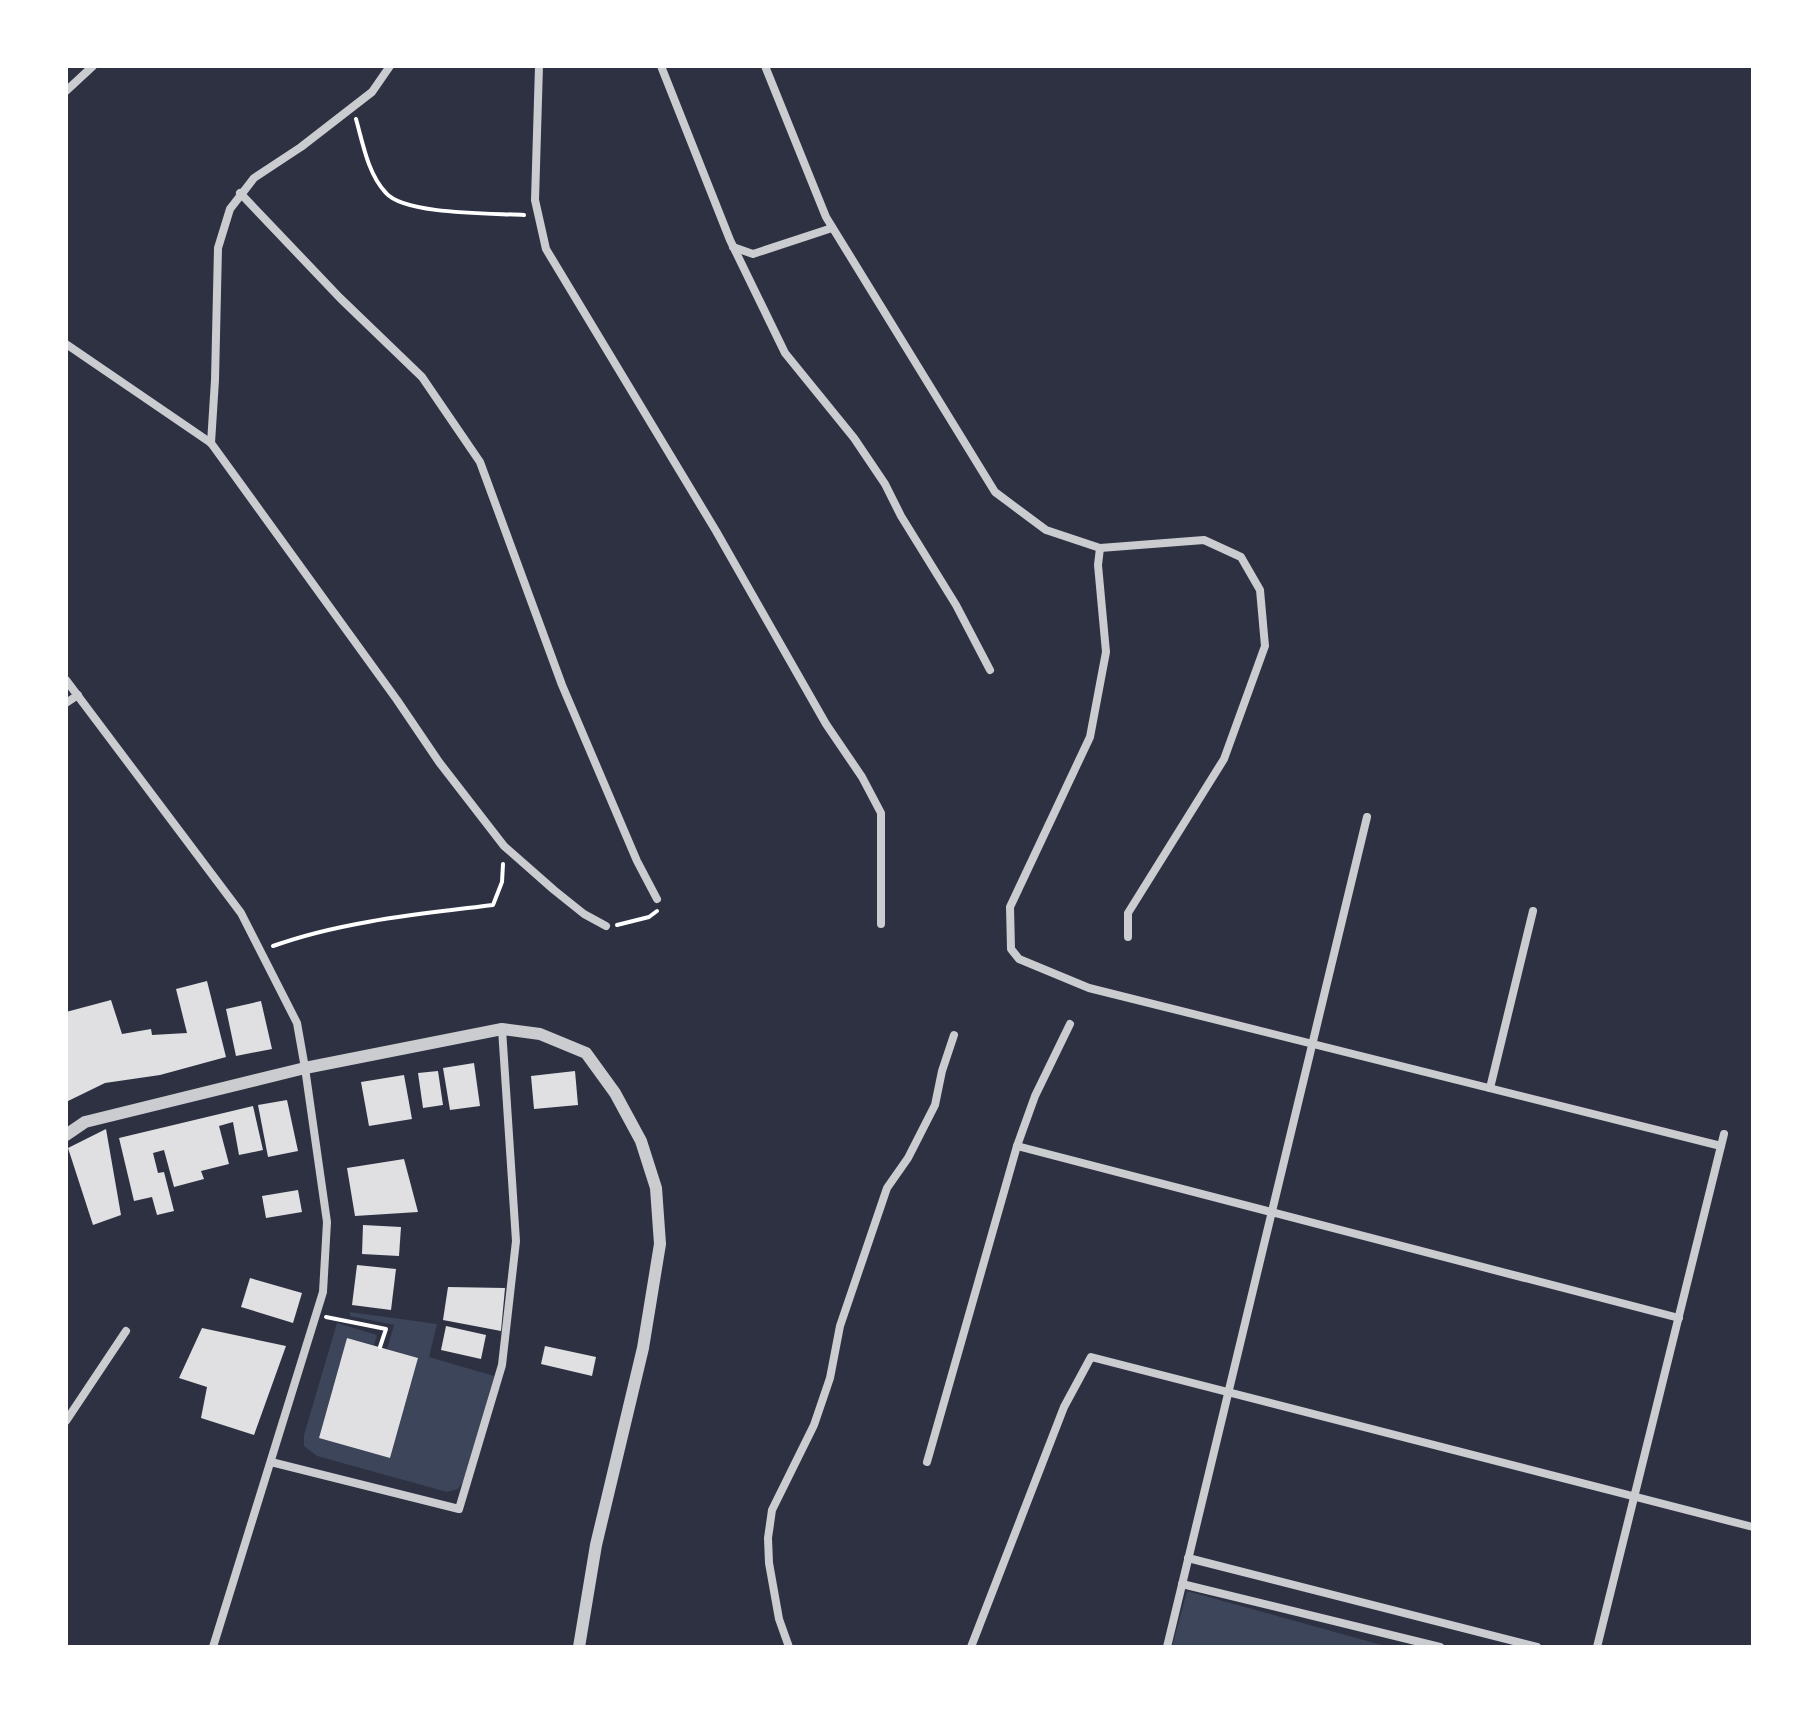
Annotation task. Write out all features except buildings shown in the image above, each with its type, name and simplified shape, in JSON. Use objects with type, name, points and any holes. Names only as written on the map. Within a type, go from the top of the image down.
[{"type":"street","points":[[66,91],[93,66]]},
{"type":"street","points":[[211,443],[218,248],[230,209],[254,178],[301,147],[372,92],[390,66]]},
{"type":"street","points":[[539,66],[535,200],[546,249],[881,813],[881,924]]},
{"type":"street","points":[[661,66],[733,247],[785,353],[854,438],[885,484],[990,670]]},
{"type":"street","points":[[765,66],[826,217],[995,492],[1046,530],[1100,548],[1204,540],[1241,557],[1260,590],[1265,646],[1224,759],[1128,913],[1128,937]]},
{"type":"street","points":[[240,193],[340,298],[422,377],[480,462],[562,685],[637,861],[657,899]]},
{"type":"street","points":[[733,247],[753,254],[832,228]]},
{"type":"street","points":[[66,344],[211,443],[439,762],[504,846],[574,906],[606,926]]},
{"type":"street","points":[[1100,548],[1098,565],[1106,652],[1090,737],[1010,907],[1011,949],[1019,959],[1089,988],[1721,1146]]},
{"type":"street","points":[[66,680],[241,913],[297,1023],[305,1068],[327,1222],[323,1292],[213,1647]]},
{"type":"street","points":[[66,703],[78,695]]},
{"type":"street","points":[[1167,1647],[1367,817]]},
{"type":"street","points":[[1490,1088],[1533,911]]},
{"type":"street","points":[[927,1462],[1017,1146],[1035,1096],[1070,1024]]},
{"type":"street","points":[[271,1462],[459,1509],[502,1365],[516,1241],[502,1029]]},
{"type":"street","points":[[66,1135],[85,1122],[305,1068],[502,1029],[540,1034],[586,1053],[615,1093],[641,1141],[656,1188],[660,1244],[643,1348],[596,1545],[579,1647]]},
{"type":"street","points":[[789,1647],[783,1637],[769,1563],[768,1538],[772,1510],[814,1425],[830,1378],[840,1326],[887,1188],[908,1158],[935,1105],[954,1035]]},
{"type":"street","points":[[1597,1647],[1724,1134]]},
{"type":"street","points":[[1017,1146],[1679,1318]]},
{"type":"street","points":[[66,1421],[126,1331]]},
{"type":"street","points":[[971,1647],[1064,1407],[1091,1357],[1753,1527]]},
{"type":"street","points":[[1188,1558],[1537,1647]]},
{"type":"street","points":[[1182,1584],[1440,1647]]},
{"type":"path","points":[[352,108],[371,169],[387,195],[409,207],[539,216]]},
{"type":"path","points":[[260,951],[332,930],[403,916],[493,905],[502,882],[504,846]]},
{"type":"path","points":[[606,926],[649,917],[659,910],[657,899]]},
{"type":"path","points":[[347,1320],[386,1329],[380,1347]]},
{"type":"shaded area","points":[[350,1312],[437,1324],[429,1357],[494,1376],[466,1478],[458,1489],[447,1492],[317,1456],[304,1446],[304,1435],[337,1323],[377,1335],[374,1345],[347,1338],[319,1438],[390,1458],[418,1358],[387,1349],[394,1325],[350,1316]]},
{"type":"shaded area","points":[[1187,1591],[1389,1647],[1172,1647]]}]
